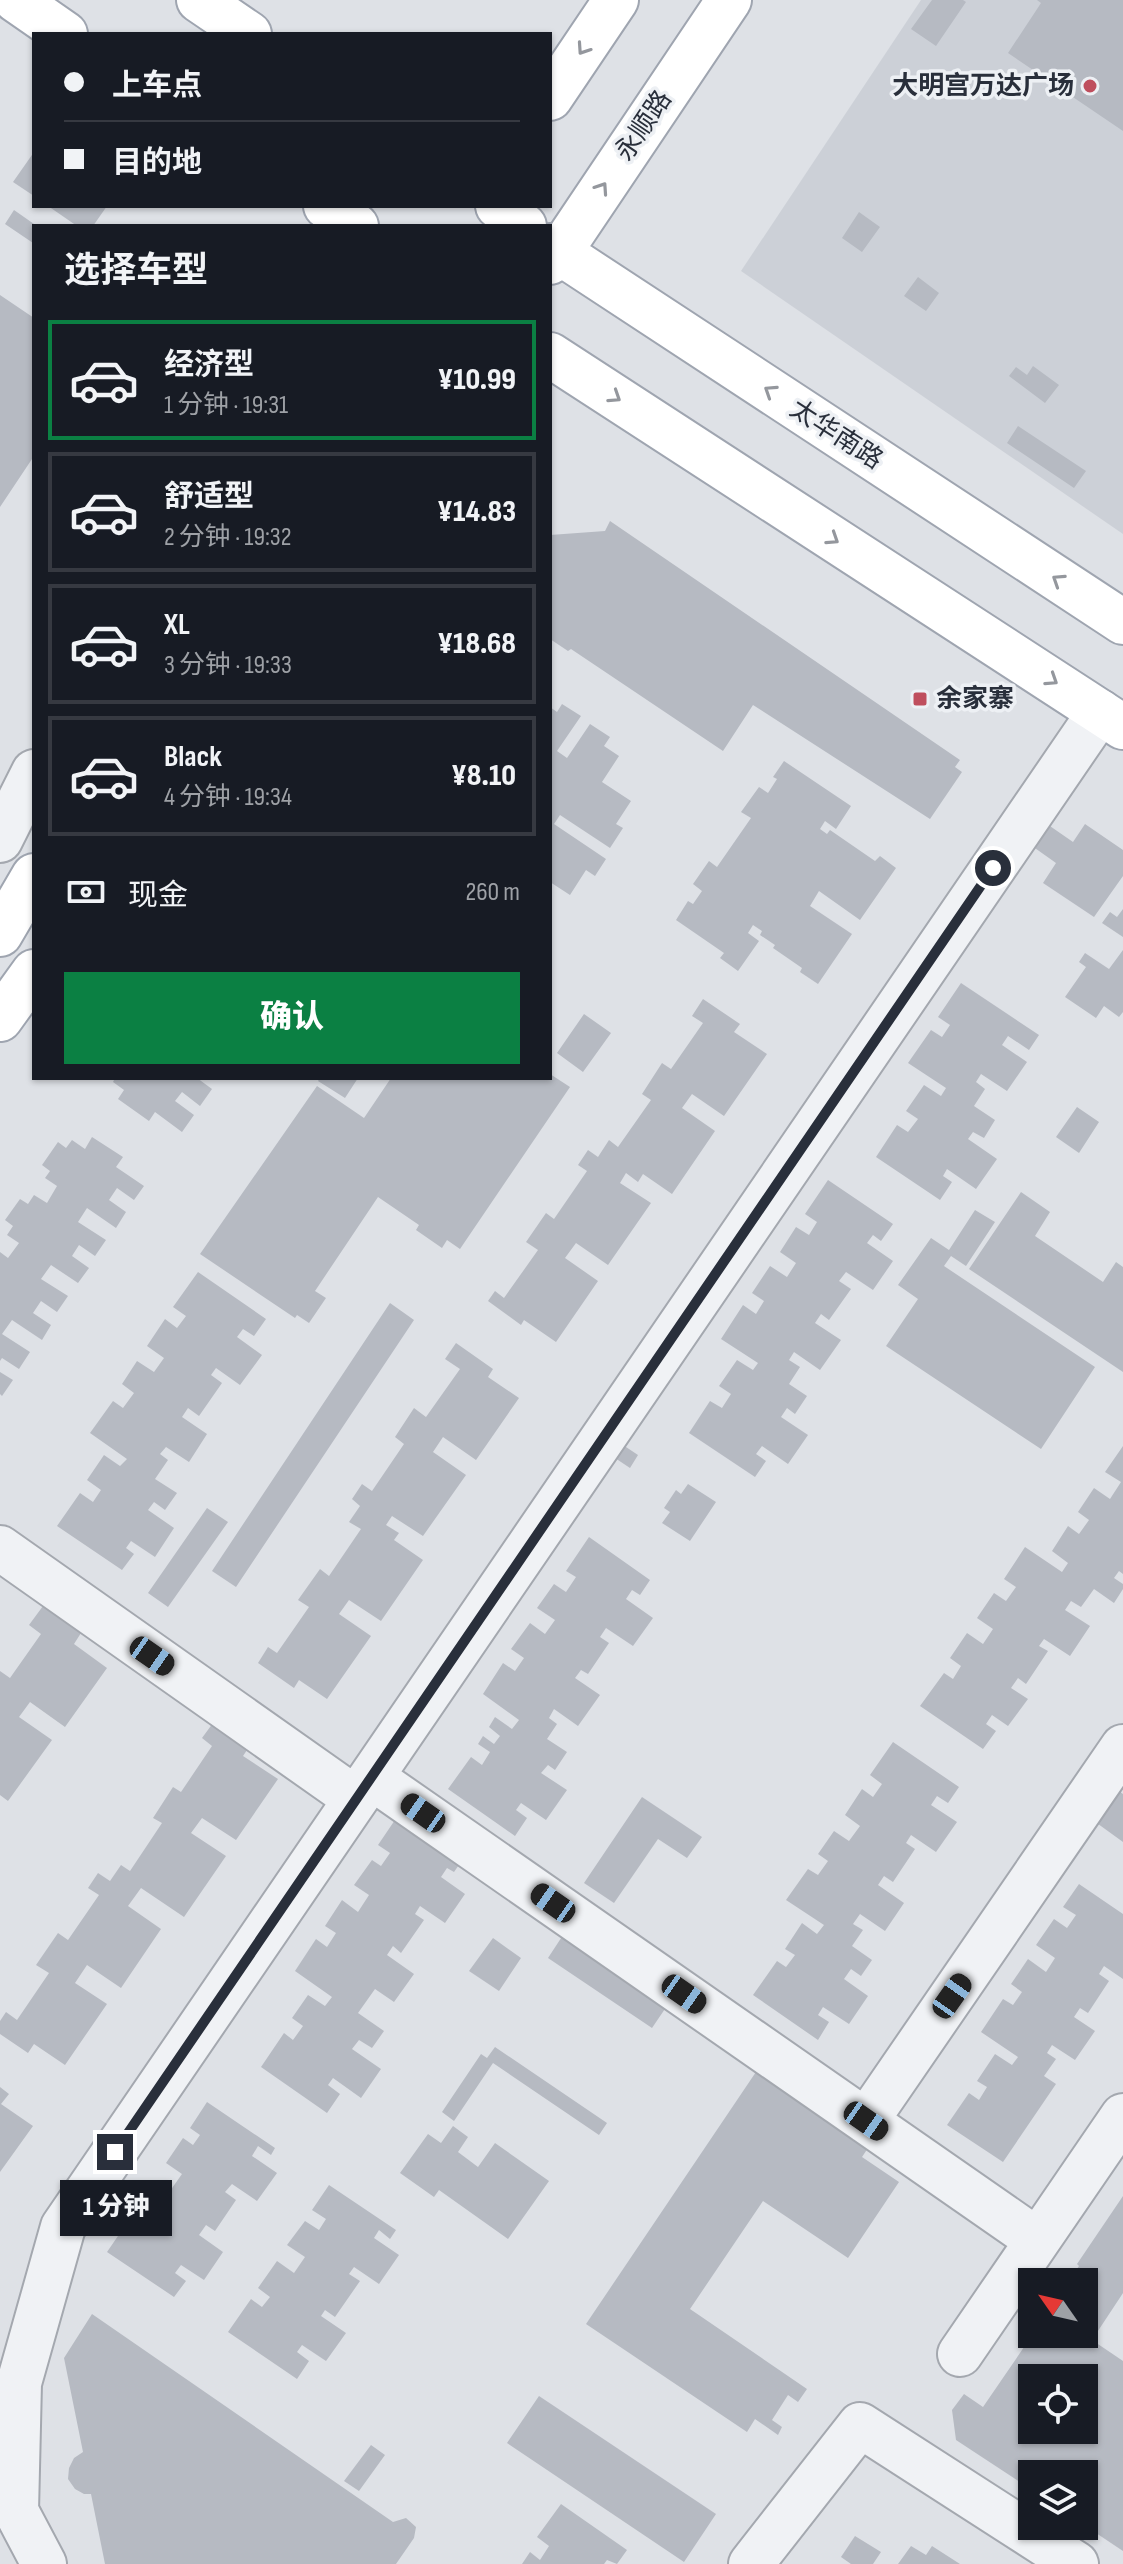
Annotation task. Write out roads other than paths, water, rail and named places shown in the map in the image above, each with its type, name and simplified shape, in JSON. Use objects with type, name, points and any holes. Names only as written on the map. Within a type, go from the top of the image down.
[{"type":"main road","points":[[16,0],[62,32]]},
{"type":"main road","points":[[199,0],[246,32]]},
{"type":"main road","points":[[552,95],[616,0]]},
{"type":"main road","name":"永顺路","points":[[553,254],[729,0]]},
{"type":"main road","points":[[329,208],[353,224]]},
{"type":"main road","points":[[501,208],[521,224]]},
{"type":"main road","name":"太华南路","points":[[553,254],[1123,622]]},
{"type":"main road","points":[[552,356],[1111,720]]},
{"type":"main road","points":[[0,934],[32,879]]},
{"type":"main road","points":[[0,1019],[32,975]]},
{"type":"street","points":[[44,2564],[16,2511],[19,2383],[63,2227],[363,1788],[1111,720]]},
{"type":"street","points":[[0,840],[32,776]]},
{"type":"street","points":[[0,1548],[866,2121],[1037,2240]]},
{"type":"street","points":[[866,2121],[1123,1747]]},
{"type":"street","points":[[960,2354],[1123,2116]]},
{"type":"street","points":[[751,2564],[860,2425],[1076,2564]]},
{"type":"place","name":"大明宫万达广场","points":[[1090,86]]},
{"type":"place","name":"余家寨","points":[[920,699]]}]
